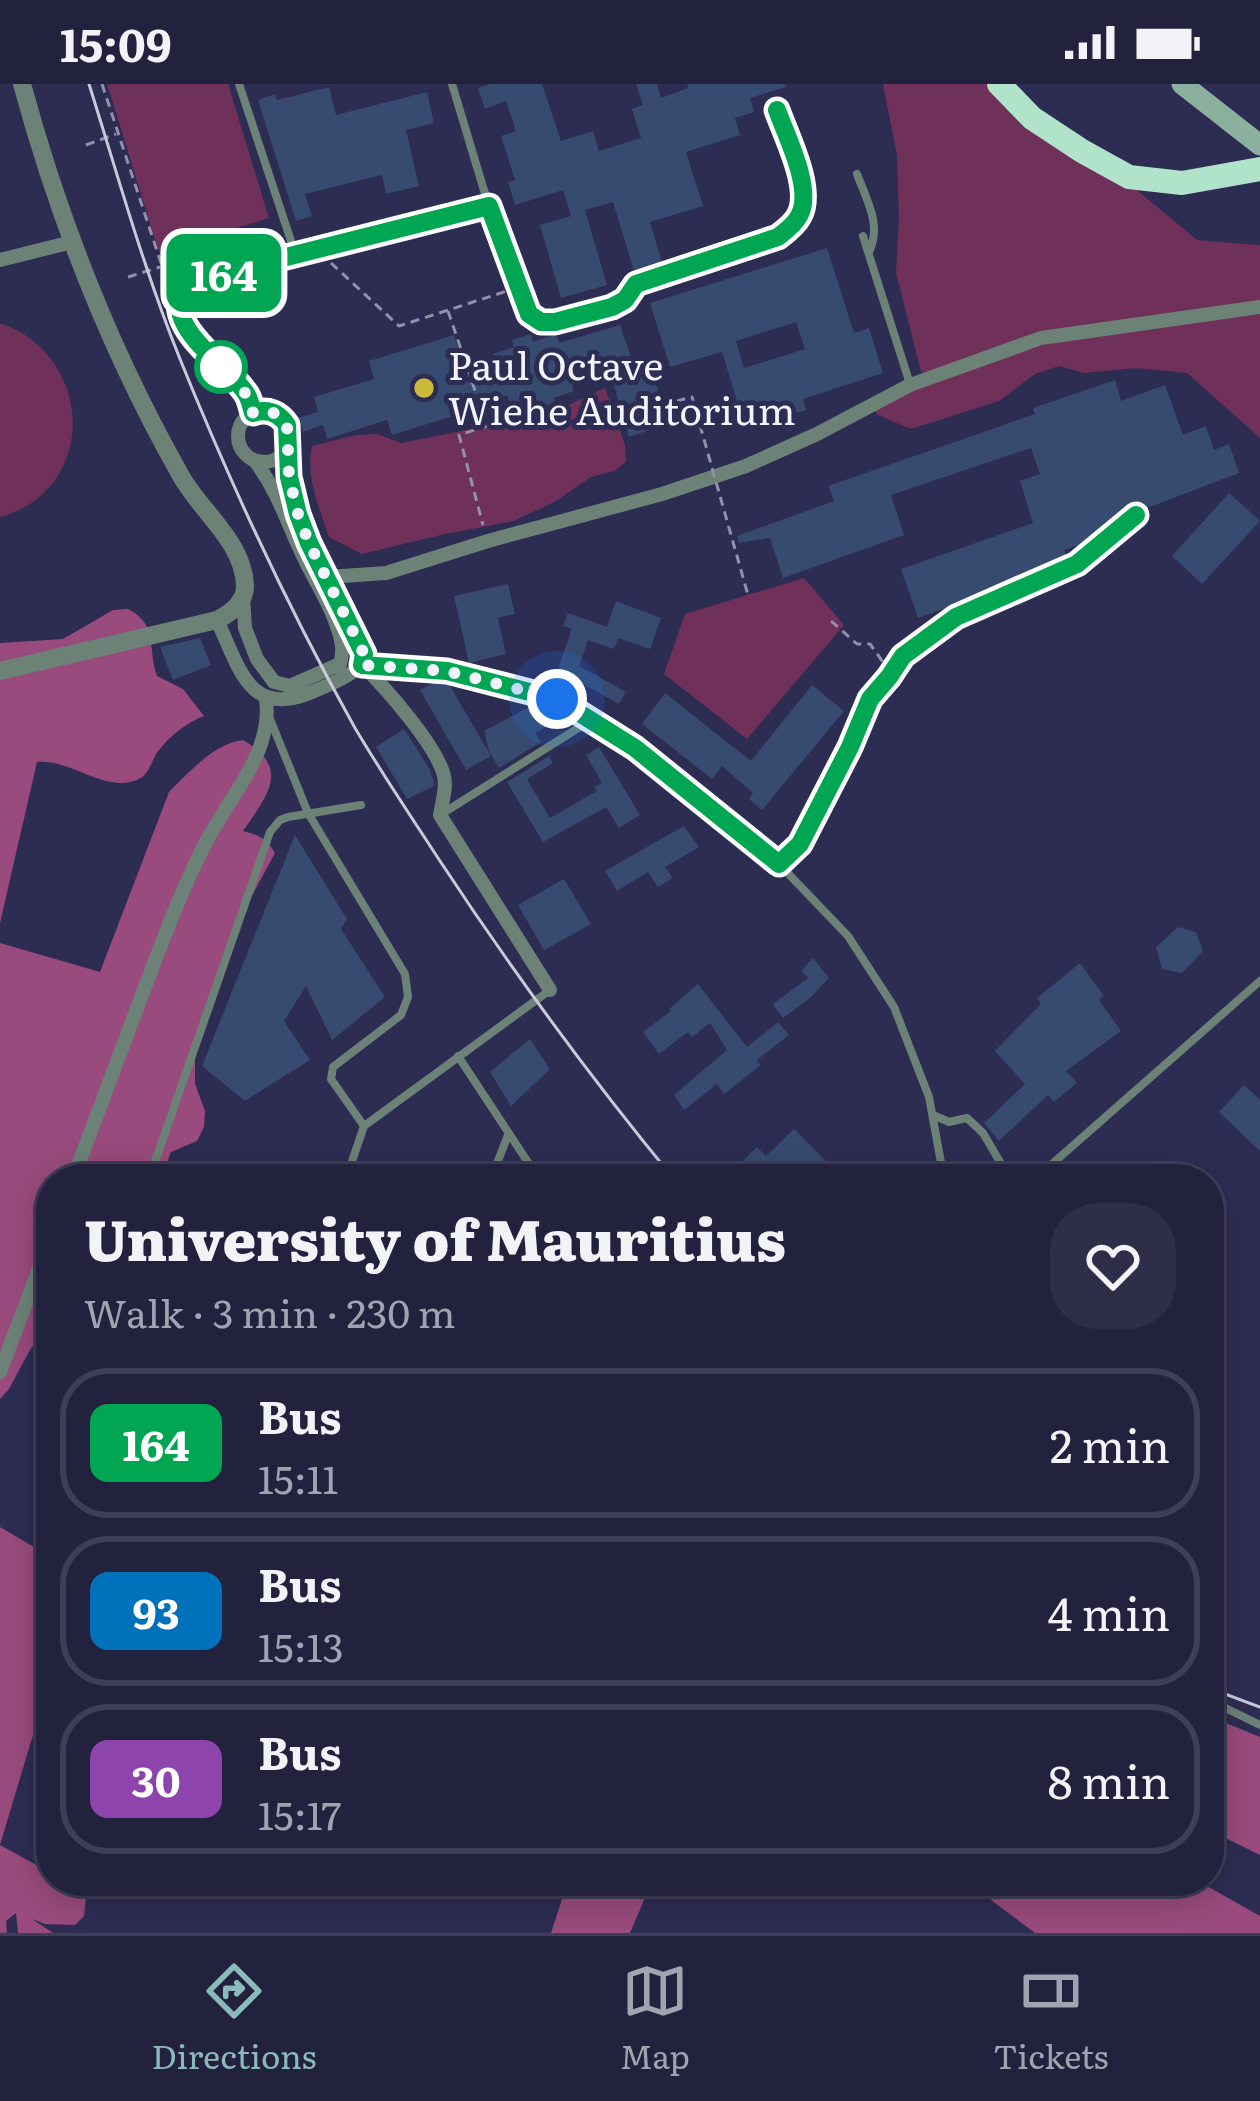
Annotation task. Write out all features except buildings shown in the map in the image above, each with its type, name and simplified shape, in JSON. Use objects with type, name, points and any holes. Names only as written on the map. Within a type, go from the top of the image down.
[{"type":"highway","points":[[999,84],[1032,118],[1130,177],[1182,183],[1248,172]]},
{"type":"main road","points":[[1182,84],[1260,145]]},
{"type":"street","points":[[22,84],[72,242],[131,378],[183,481],[231,543],[245,585],[244,628],[257,659],[274,682],[290,686],[340,664],[343,653],[333,614],[270,480],[244,452],[238,436],[244,420],[267,410],[282,418],[290,433],[289,477],[298,514],[364,654],[362,665]]},
{"type":"street","points":[[253,413],[247,395],[190,335],[180,293],[187,282],[489,206]]},
{"type":"street","points":[[0,260],[72,242]]},
{"type":"street","points":[[327,577],[386,573],[746,466],[910,386],[1041,338],[1260,307]]},
{"type":"street","points":[[254,460],[274,460],[288,445]]},
{"type":"street","points":[[309,543],[330,562],[364,576]]},
{"type":"street","points":[[0,671],[217,620],[235,609],[243,597]]},
{"type":"street","points":[[217,620],[253,691],[267,706]]},
{"type":"street","points":[[267,706],[296,699],[362,665]]},
{"type":"street","points":[[362,665],[386,687],[434,753],[446,779],[440,815],[550,990]]},
{"type":"street","points":[[79,1164],[175,908],[262,742],[267,706]]},
{"type":"street","points":[[0,1372],[36,1277]]},
{"type":"lane","points":[[239,84],[295,254]]},
{"type":"lane","points":[[452,84],[489,206],[529,314],[541,322],[612,307],[625,300],[636,284],[778,237],[801,213],[806,192],[777,110]]},
{"type":"lane","points":[[857,174],[876,227],[868,253]]},
{"type":"lane","points":[[863,236],[910,386]]},
{"type":"lane","points":[[779,864],[800,844],[870,699],[903,656],[956,617],[1077,564],[1136,515]]},
{"type":"lane","points":[[362,665],[447,671],[557,699],[635,748],[779,864],[848,936],[894,1007],[929,1097],[941,1164]]},
{"type":"lane","points":[[267,706],[308,813],[405,974],[408,997],[401,1015],[333,1067],[331,1079],[364,1126]]},
{"type":"lane","points":[[440,815],[591,720]]},
{"type":"lane","points":[[154,1164],[270,832],[280,820],[361,805]]},
{"type":"lane","points":[[1052,1164],[1260,981]]},
{"type":"lane","points":[[351,1164],[364,1126],[550,990]]},
{"type":"lane","points":[[458,1056],[529,1164]]},
{"type":"lane","points":[[932,1114],[949,1122],[967,1118],[983,1133],[1001,1164]]},
{"type":"lane","points":[[497,1164],[508,1133]]},
{"type":"lane","points":[[1224,1707],[1260,1725]]},
{"type":"path","points":[[102,84],[161,266]]},
{"type":"path","points":[[86,145],[118,134]]},
{"type":"path","points":[[128,277],[286,227]]},
{"type":"path","points":[[317,249],[399,326],[520,286]]},
{"type":"path","points":[[448,311],[488,426],[460,435],[488,542]]},
{"type":"path","points":[[662,405],[692,397],[748,595]]},
{"type":"path","points":[[830,621],[857,644],[870,644],[889,677]]},
{"type":"shaded area","points":[[107,84],[228,84],[269,218],[159,252]]},
{"type":"shaded area","points":[[883,84],[989,84],[1120,176],[1197,240],[1260,245],[1260,438],[1187,373],[1136,368],[1084,373],[1059,366],[1035,374],[999,401],[911,429],[878,415],[869,403],[923,379],[896,273],[897,156]]},
{"type":"shaded area","points":[[0,323],[32,340],[54,364],[68,392],[73,423],[68,453],[55,480],[32,503],[0,517]]},
{"type":"shaded area","points":[[605,388],[625,445],[626,462],[614,471],[591,477],[514,521],[362,554],[329,537],[312,480],[312,446],[377,434],[401,443],[551,413]]},
{"type":"shaded area","points":[[804,578],[844,625],[747,739],[664,674],[685,614]]},
{"type":"shaded area","points":[[128,609],[148,630],[157,676],[183,689],[204,716],[169,739],[137,780],[112,782],[37,762],[0,923],[0,643],[63,639],[113,610]]},
{"type":"shaded area","points":[[243,740],[267,761],[270,783],[243,831],[262,838],[275,853],[247,905],[195,1056],[204,1127],[197,1141],[171,1152],[167,1164],[36,1164],[36,1343],[0,1399],[0,943],[100,972],[169,792],[213,752]]},
{"type":"shaded area","points":[[0,1527],[36,1548],[36,1725],[0,1845]]},
{"type":"shaded area","points":[[1224,1722],[1260,1737],[1260,1855],[1224,1837]]},
{"type":"shaded area","points":[[0,1845],[36,1865],[36,1896],[86,1896],[84,1916],[75,1925],[32,1919],[53,1933],[18,1933],[16,1913],[6,1921],[7,1933],[0,1933]]},
{"type":"shaded area","points":[[563,1896],[646,1896],[630,1933],[551,1933]]},
{"type":"shaded area","points":[[994,1896],[1224,1896],[1260,1916],[1260,1933],[1035,1933],[991,1900]]},
{"type":"tram line","points":[[89,84],[180,359],[262,547],[331,683],[385,777],[494,940],[662,1164]]},
{"type":"tram line","points":[[1224,1694],[1260,1707]]},
{"type":"bus line","name":"164","points":[[777,110],[806,192],[801,213],[790,227],[778,237],[636,284],[625,300],[612,307],[555,322],[541,322],[529,314],[489,206],[187,282],[180,304],[190,335],[247,395],[253,413],[267,410],[287,425],[289,477],[298,514],[364,654],[362,665],[447,671],[557,699],[635,748],[779,864],[800,844],[870,699],[903,656],[956,617],[1077,564],[1136,515]]},
{"type":"place","name":"Paul Octave Wiehe Auditorium","points":[[424,388]]},
{"type":"route","points":[[221,367],[211,356],[247,395],[253,413],[267,410],[287,425],[289,477],[298,514],[364,654],[362,665],[447,671],[557,699]]}]
